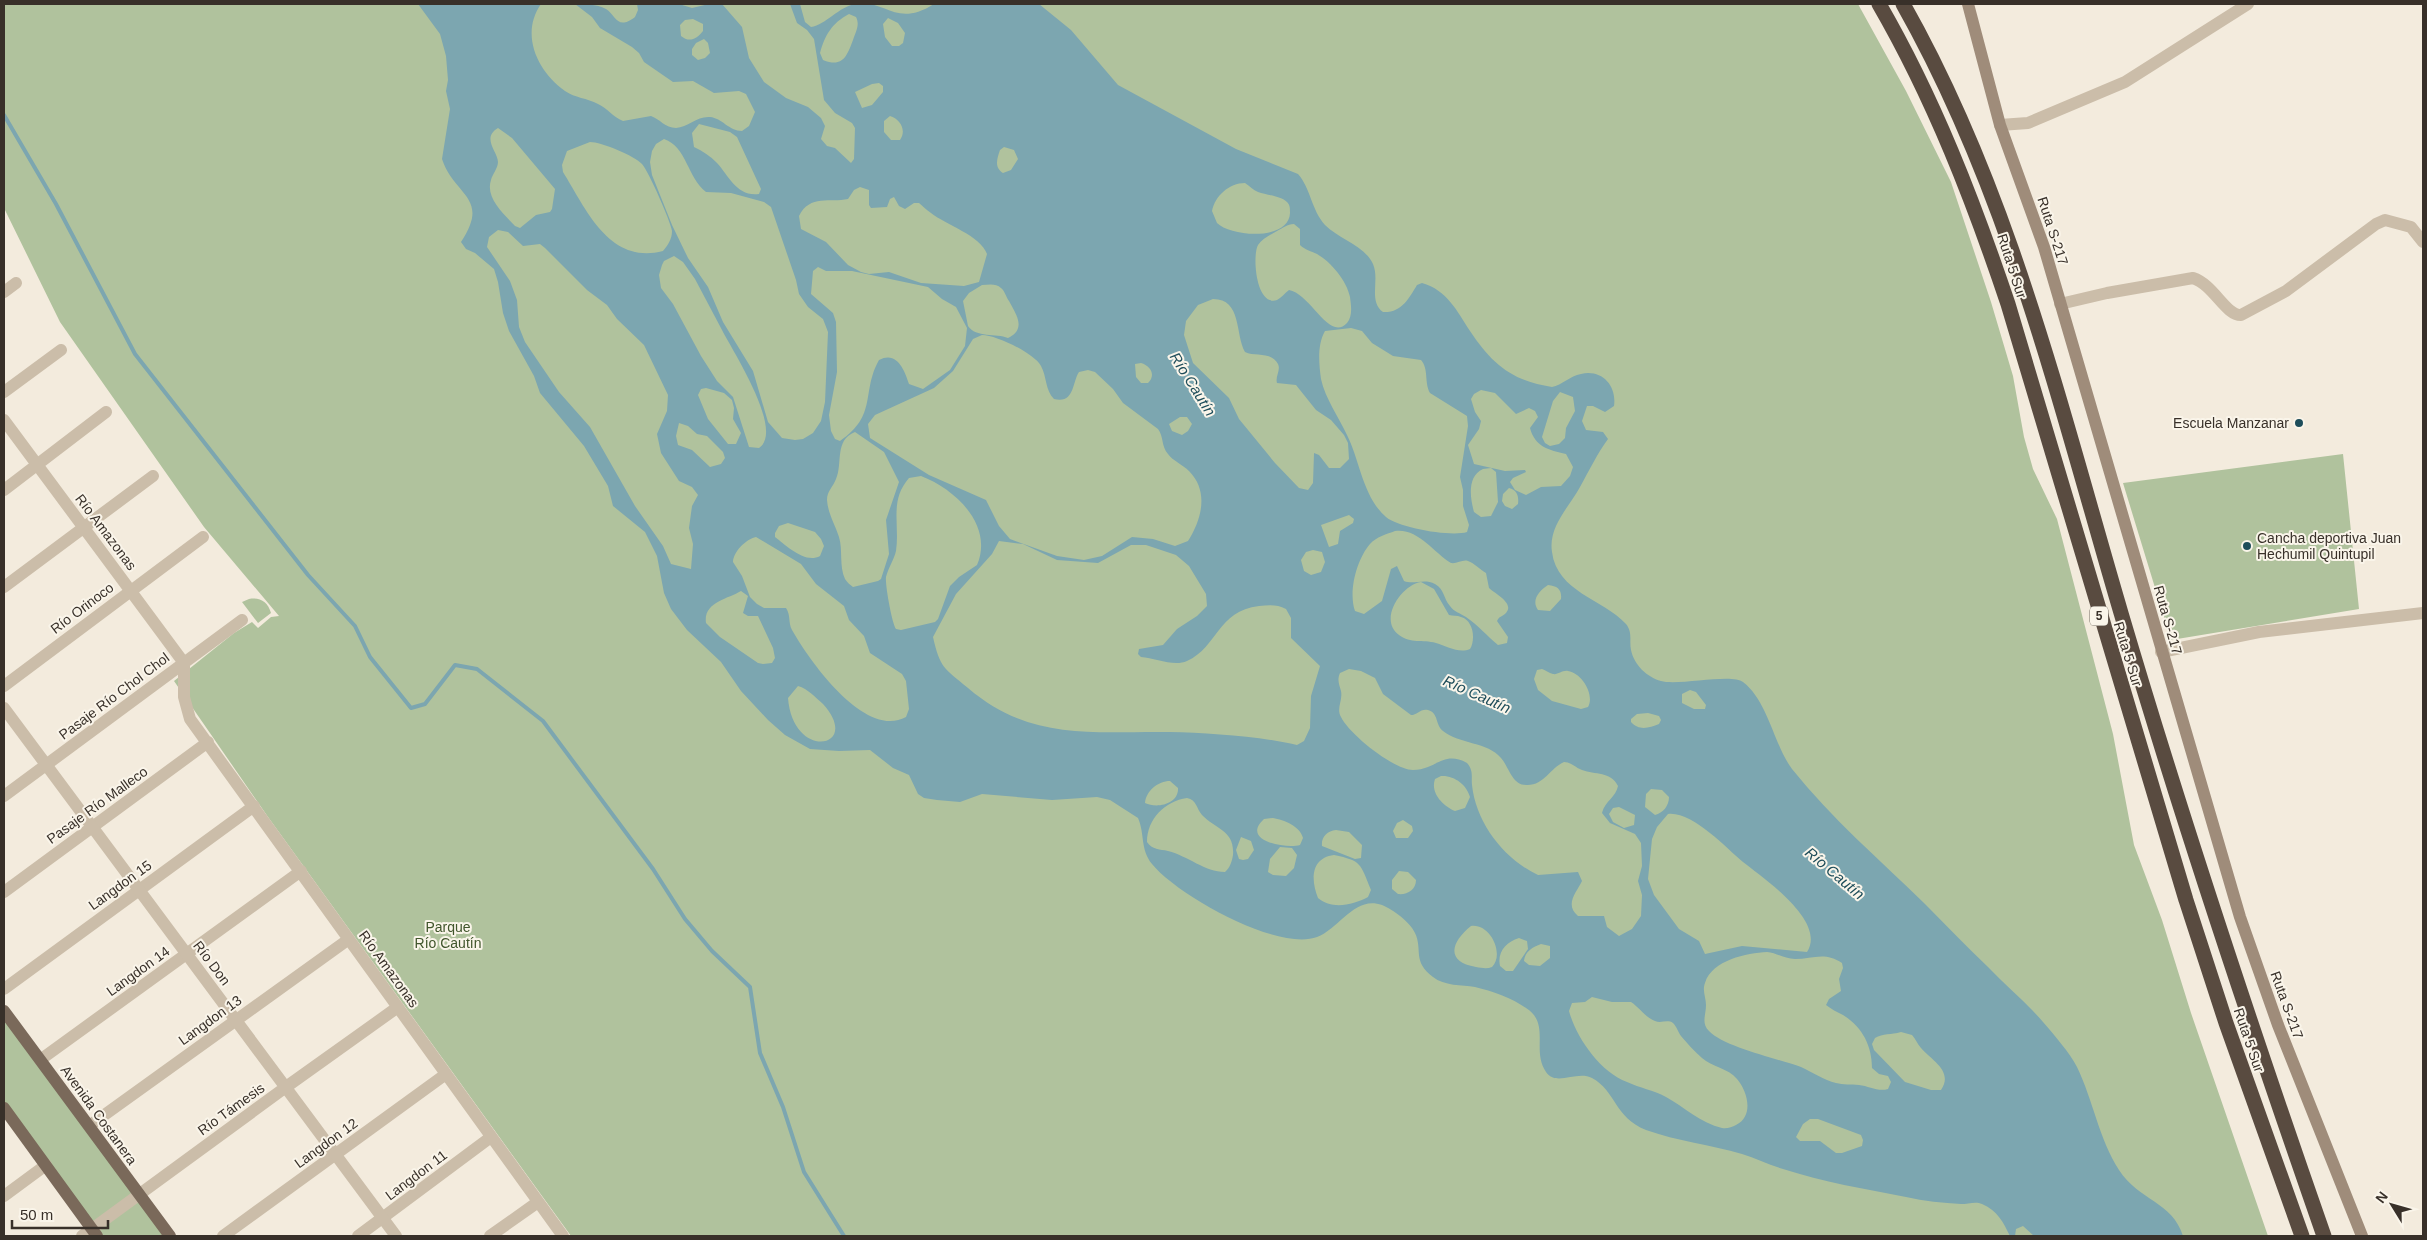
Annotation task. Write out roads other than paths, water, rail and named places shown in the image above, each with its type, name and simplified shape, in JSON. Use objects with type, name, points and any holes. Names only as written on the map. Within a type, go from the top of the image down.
[{"type":"highway","name":"Ruta 5 Sur","points":[[1879,4],[1929,98],[1962,172],[1982,226],[2013,322],[2186,900],[2229,1032],[2302,1236]]},
{"type":"highway","name":"Ruta 5 Sur","points":[[1903,4],[1962,120],[2009,238],[2189,840],[2261,1057],[2324,1236]]},
{"type":"main road","name":"Ruta S-217","points":[[1968,4],[2000,125],[2044,247],[2240,917],[2282,1034],[2362,1236]]},
{"type":"main road","name":"Avenida Costanera","points":[[4,1011],[170,1236]]},
{"type":"main road","points":[[4,1108],[46,1165],[91,1234]]},
{"type":"street","points":[[2000,125],[2028,123],[2125,82],[2248,4]]},
{"type":"street","points":[[2060,304],[2107,293],[2193,278],[2202,281],[2210,288],[2230,311],[2241,315],[2286,291],[2376,224],[2385,220],[2411,228],[2423,242]]},
{"type":"street","points":[[4,292],[16,284]]},
{"type":"street","points":[[4,392],[61,350]]},
{"type":"street","points":[[4,490],[106,412]]},
{"type":"street","name":"Río Amazonas","points":[[4,420],[184,663],[184,697],[190,719],[302,871],[563,1236]]},
{"type":"street","points":[[4,587],[153,476]]},
{"type":"street","name":"Río Orinoco","points":[[4,686],[203,537]]},
{"type":"street","points":[[2161,652],[2258,632],[2423,613]]},
{"type":"street","name":"Pasaje Río Chol Chol","points":[[4,796],[242,620]]},
{"type":"street","name":"Río Don","points":[[4,708],[396,1236]]},
{"type":"street","name":"Pasaje Río Malleco","points":[[4,892],[208,742]]},
{"type":"street","name":"Langdon 15","points":[[4,988],[254,806]]},
{"type":"street","name":"Langdon 14","points":[[40,1060],[302,871]]},
{"type":"street","name":"Langdon 13","points":[[89,1126],[349,938]]},
{"type":"street","name":"Río Támesis","points":[[91,1234],[139,1194],[398,1007]]},
{"type":"street","name":"Langdon 12","points":[[223,1236],[446,1074]]},
{"type":"street","name":"Langdon 11","points":[[358,1236],[492,1137]]},
{"type":"street","points":[[4,1196],[46,1165]]},
{"type":"street","points":[[490,1236],[538,1202]]},
{"type":"water","name":"Río Cautín","points":[[418,4],[541,4],[532,27],[535,51],[546,73],[565,91],[598,104],[623,121],[651,116],[669,127],[676,128],[701,118],[710,117],[733,129],[742,131],[749,126],[755,112],[746,94],[739,91],[714,93],[693,81],[673,82],[644,62],[639,53],[632,47],[600,28],[592,17],[575,4],[602,7],[618,21],[624,22],[635,17],[638,10],[637,4],[679,4],[692,8],[709,4],[722,4],[742,27],[749,58],[764,82],[786,98],[808,107],[821,118],[825,126],[821,139],[827,146],[835,148],[851,163],[854,159],[855,128],[852,123],[835,113],[824,100],[814,39],[807,30],[797,23],[790,4],[800,4],[805,22],[811,27],[817,26],[844,8],[856,4],[867,4],[892,12],[910,14],[934,4],[1039,4],[1071,30],[1118,85],[1236,149],[1298,174],[1306,186],[1320,219],[1325,225],[1358,247],[1373,264],[1375,270],[1376,302],[1383,312],[1390,312],[1400,307],[1408,300],[1417,285],[1422,283],[1431,286],[1445,296],[1486,353],[1495,362],[1514,375],[1552,387],[1581,374],[1589,373],[1601,377],[1613,392],[1614,406],[1605,412],[1593,406],[1587,406],[1582,421],[1586,430],[1603,432],[1608,439],[1560,518],[1553,534],[1552,552],[1562,577],[1582,594],[1616,615],[1626,624],[1635,661],[1651,677],[1669,682],[1717,679],[1737,680],[1743,682],[1752,690],[1765,712],[1786,759],[1807,787],[1839,822],[2030,1008],[2062,1044],[2083,1080],[2106,1145],[2119,1170],[2136,1188],[2171,1215],[2178,1224],[2183,1236],[2034,1236],[2023,1226],[2016,1229],[2015,1236],[2010,1236],[1996,1214],[1980,1203],[1961,1204],[1927,1201],[1844,1185],[1798,1174],[1742,1154],[1646,1130],[1635,1125],[1627,1118],[1600,1083],[1592,1078],[1580,1076],[1555,1078],[1546,1072],[1540,1055],[1538,1022],[1526,1008],[1515,1001],[1495,993],[1475,987],[1448,984],[1433,977],[1422,966],[1417,939],[1413,929],[1392,910],[1382,905],[1372,903],[1356,908],[1325,933],[1317,937],[1300,939],[1278,936],[1254,929],[1229,918],[1183,891],[1165,877],[1148,858],[1138,818],[1110,800],[1097,797],[1052,800],[982,794],[960,802],[924,798],[918,794],[909,775],[893,768],[870,750],[839,751],[810,749],[785,735],[741,691],[721,662],[687,630],[671,609],[664,593],[657,556],[645,532],[613,506],[608,486],[584,446],[540,393],[534,376],[509,331],[503,313],[494,269],[475,253],[466,249],[461,242],[469,227],[472,215],[471,206],[467,198],[447,171],[442,159],[450,109],[446,91],[448,80],[446,56],[440,34]],"holes":[[[849,14],[856,17],[858,25],[853,40],[849,51],[840,61],[830,62],[823,60],[820,53],[827,35],[838,21]],[[888,18],[898,23],[905,33],[903,43],[899,46],[892,46],[885,37],[883,24]],[[693,19],[703,24],[701,34],[696,38],[687,39],[681,36],[680,25],[685,20]],[[704,39],[708,43],[710,53],[705,58],[698,60],[692,55],[692,49],[696,43]],[[879,83],[883,86],[883,92],[872,105],[862,108],[855,92],[872,84]],[[890,116],[894,117],[903,129],[900,140],[891,140],[884,132],[884,121]],[[699,124],[730,132],[737,137],[761,189],[759,194],[751,194],[739,189],[717,163],[694,147],[692,133]],[[498,128],[512,138],[555,189],[550,212],[536,215],[520,228],[515,226],[497,205],[491,193],[491,180],[497,167],[497,158],[491,136]],[[664,139],[678,149],[695,179],[706,192],[731,193],[764,202],[771,207],[799,294],[808,307],[823,319],[828,332],[825,402],[821,421],[813,433],[803,439],[782,438],[768,422],[753,371],[723,322],[708,287],[688,258],[672,225],[652,175],[650,162],[652,151],[656,144]],[[590,142],[618,150],[632,157],[645,168],[654,185],[672,231],[668,244],[663,251],[644,253],[628,250],[614,242],[601,231],[563,172],[562,165],[567,151]],[[1004,147],[1014,150],[1018,159],[1011,170],[1003,173],[998,168],[997,163],[1000,150]],[[1245,183],[1258,192],[1284,200],[1289,205],[1290,213],[1287,222],[1280,228],[1270,232],[1258,234],[1234,231],[1224,228],[1217,223],[1212,211],[1216,200],[1228,188]],[[860,187],[869,190],[869,205],[871,208],[887,207],[890,199],[894,197],[899,206],[905,209],[914,203],[919,203],[937,217],[970,236],[983,247],[987,254],[979,282],[964,286],[921,283],[889,272],[869,274],[861,272],[848,265],[826,242],[801,229],[799,216],[809,205],[821,201],[848,199],[854,190]],[[1294,224],[1300,229],[1300,245],[1317,254],[1338,272],[1346,285],[1350,297],[1351,314],[1347,323],[1340,327],[1333,326],[1297,293],[1289,290],[1277,300],[1270,300],[1264,296],[1257,279],[1256,251],[1262,241],[1283,227]],[[498,230],[508,232],[523,246],[540,244],[587,290],[607,305],[617,319],[644,345],[668,395],[667,411],[657,434],[661,453],[679,481],[692,487],[698,495],[692,506],[689,528],[693,544],[691,569],[671,564],[663,546],[635,506],[590,427],[559,392],[525,342],[519,327],[517,300],[510,281],[487,247],[489,237]],[[674,256],[683,262],[695,279],[754,390],[766,425],[765,439],[759,448],[749,447],[733,397],[717,381],[673,304],[661,288],[659,275],[664,261]],[[818,267],[826,271],[852,271],[928,287],[942,299],[956,307],[967,328],[965,346],[950,370],[923,389],[909,384],[905,373],[895,360],[891,358],[879,360],[860,422],[840,441],[835,439],[831,431],[829,415],[837,372],[836,322],[833,313],[811,294],[813,271]],[[982,285],[997,285],[1004,291],[1017,316],[1019,326],[1014,334],[1008,338],[976,332],[968,326],[963,301],[969,293]],[[1213,299],[1229,305],[1233,311],[1245,352],[1271,357],[1275,360],[1279,366],[1277,383],[1296,385],[1316,410],[1331,420],[1344,435],[1348,443],[1349,459],[1340,468],[1329,468],[1319,455],[1314,453],[1313,483],[1308,490],[1299,488],[1275,463],[1239,419],[1229,398],[1193,363],[1184,335],[1186,321],[1198,305]],[[1351,328],[1362,331],[1372,343],[1393,356],[1421,360],[1425,367],[1430,393],[1467,416],[1468,426],[1460,477],[1463,490],[1463,506],[1469,525],[1467,532],[1449,533],[1413,528],[1393,521],[1378,509],[1367,489],[1347,435],[1326,393],[1321,379],[1319,355],[1322,336],[1325,331]],[[982,335],[996,338],[1023,350],[1037,361],[1043,370],[1049,392],[1054,399],[1061,400],[1069,395],[1079,372],[1088,370],[1095,372],[1113,389],[1123,403],[1158,429],[1168,454],[1189,471],[1195,479],[1201,496],[1200,514],[1188,541],[1175,546],[1153,539],[1132,537],[1102,556],[1084,560],[1057,556],[1010,539],[999,526],[986,500],[929,475],[870,438],[868,424],[875,415],[934,388],[953,371],[973,339]],[[1141,363],[1150,369],[1152,374],[1148,383],[1141,383],[1136,377],[1135,364]],[[706,388],[724,393],[732,400],[734,408],[733,419],[741,433],[736,444],[728,444],[708,419],[698,395],[701,389]],[[1481,390],[1495,393],[1516,414],[1529,408],[1535,411],[1538,417],[1530,428],[1535,440],[1544,447],[1566,454],[1573,467],[1570,476],[1561,486],[1541,487],[1526,495],[1515,490],[1510,482],[1513,478],[1526,472],[1525,470],[1505,471],[1474,464],[1468,445],[1479,429],[1481,421],[1475,412],[1471,399],[1474,394]],[[1560,392],[1573,397],[1575,411],[1566,428],[1565,438],[1559,444],[1550,446],[1545,443],[1542,437],[1553,401]],[[1180,417],[1187,417],[1192,424],[1188,431],[1182,435],[1172,431],[1169,424]],[[679,423],[688,426],[697,434],[707,436],[723,452],[725,458],[721,464],[710,467],[692,450],[678,445],[676,436]],[[855,432],[884,452],[899,482],[886,520],[889,554],[881,579],[878,581],[853,587],[843,574],[840,542],[827,500],[838,473],[844,441]],[[1491,468],[1496,472],[1498,502],[1491,516],[1481,517],[1474,512],[1471,488],[1474,477],[1483,469]],[[921,476],[946,490],[968,510],[976,523],[980,536],[981,550],[977,565],[959,577],[950,586],[938,619],[935,622],[901,630],[896,629],[894,625],[886,581],[896,551],[896,513],[899,495],[909,478]],[[1509,488],[1517,494],[1518,504],[1512,509],[1505,506],[1502,501],[1503,494]],[[1349,515],[1354,519],[1353,523],[1340,531],[1338,544],[1329,547],[1321,525]],[[788,523],[815,532],[824,546],[820,556],[808,558],[796,553],[775,537],[775,533],[779,526]],[[1395,531],[1411,533],[1451,563],[1468,561],[1486,573],[1489,588],[1503,599],[1508,606],[1506,613],[1497,621],[1508,637],[1507,643],[1498,645],[1470,620],[1453,610],[1441,589],[1435,584],[1431,582],[1404,581],[1397,566],[1391,569],[1382,601],[1364,614],[1355,611],[1353,603],[1355,576],[1365,550],[1378,538]],[[756,537],[801,564],[816,584],[844,606],[849,620],[864,636],[870,653],[902,674],[906,681],[909,709],[906,717],[890,721],[873,717],[856,707],[840,693],[825,677],[800,643],[791,627],[786,608],[764,608],[750,597],[742,576],[733,562],[735,554],[748,540]],[[999,541],[1023,544],[1057,560],[1098,563],[1131,545],[1146,545],[1176,555],[1189,566],[1206,594],[1207,606],[1197,616],[1177,629],[1163,645],[1139,649],[1138,654],[1141,657],[1170,663],[1182,663],[1197,655],[1234,615],[1245,609],[1273,605],[1286,609],[1291,618],[1291,638],[1320,666],[1311,696],[1310,728],[1304,741],[1297,745],[1267,739],[1217,734],[1089,732],[1039,725],[1015,718],[992,705],[948,671],[938,655],[933,637],[956,594],[992,554]],[[1313,550],[1322,552],[1325,562],[1321,572],[1311,575],[1304,571],[1301,560],[1306,552]],[[1421,582],[1434,589],[1449,615],[1460,616],[1468,622],[1473,635],[1472,645],[1470,649],[1462,651],[1436,643],[1403,638],[1393,629],[1391,612],[1406,589]],[[1548,585],[1557,587],[1561,593],[1561,599],[1550,611],[1538,610],[1535,603],[1539,593]],[[741,591],[748,596],[743,613],[748,616],[758,616],[773,648],[775,658],[772,663],[758,663],[720,637],[706,623],[708,610]],[[1349,669],[1361,671],[1375,678],[1383,694],[1411,715],[1428,710],[1434,714],[1443,731],[1495,753],[1504,762],[1514,779],[1521,784],[1532,785],[1538,783],[1564,762],[1587,772],[1602,774],[1615,781],[1618,786],[1617,790],[1605,805],[1602,813],[1610,823],[1635,834],[1641,843],[1642,866],[1638,881],[1642,895],[1641,916],[1632,929],[1619,936],[1607,927],[1604,916],[1578,916],[1574,912],[1572,907],[1573,898],[1582,881],[1578,872],[1538,875],[1514,860],[1503,850],[1479,813],[1472,785],[1471,771],[1467,763],[1452,759],[1413,770],[1384,758],[1362,741],[1341,717],[1340,673]],[[1542,669],[1552,674],[1568,671],[1578,676],[1586,685],[1590,697],[1588,707],[1581,709],[1552,701],[1538,690],[1534,679],[1537,670]],[[798,686],[808,691],[823,704],[833,719],[835,731],[831,738],[822,741],[812,740],[801,732],[793,718],[788,698]],[[1690,690],[1696,692],[1706,705],[1705,709],[1694,709],[1682,703],[1682,694]],[[1648,713],[1659,716],[1661,720],[1659,724],[1652,727],[1637,727],[1631,722],[1631,719],[1637,714]],[[1441,776],[1455,779],[1463,785],[1470,797],[1465,808],[1455,811],[1446,806],[1434,789],[1434,784],[1435,779]],[[1166,781],[1170,781],[1178,788],[1175,798],[1161,805],[1145,803],[1150,791]],[[1651,789],[1662,790],[1669,797],[1667,806],[1661,813],[1655,815],[1645,807],[1646,794]],[[1187,798],[1190,799],[1202,815],[1223,831],[1231,840],[1233,855],[1228,868],[1225,872],[1210,869],[1175,853],[1151,846],[1147,842],[1150,826],[1159,812],[1171,803]],[[1619,807],[1635,815],[1634,825],[1624,828],[1613,822],[1609,814],[1613,808]],[[1668,814],[1687,818],[1698,824],[1777,889],[1801,914],[1808,927],[1811,940],[1807,952],[1742,946],[1705,954],[1699,941],[1679,929],[1654,895],[1648,879],[1652,839],[1657,827]],[[1273,818],[1287,822],[1299,830],[1303,838],[1300,845],[1293,846],[1268,842],[1261,838],[1258,833],[1258,827],[1264,819]],[[1403,820],[1412,826],[1413,831],[1408,838],[1396,838],[1393,831],[1397,823]],[[1336,830],[1349,832],[1362,845],[1361,858],[1355,859],[1322,846],[1327,833]],[[1241,837],[1251,841],[1254,850],[1248,859],[1239,859],[1236,850]],[[1280,847],[1292,848],[1297,855],[1294,868],[1286,876],[1273,875],[1268,872],[1270,859]],[[1334,855],[1350,859],[1359,865],[1365,874],[1371,890],[1368,897],[1356,902],[1343,905],[1330,904],[1318,898],[1314,871],[1320,861]],[[1399,871],[1408,872],[1416,880],[1413,889],[1405,894],[1398,894],[1392,889],[1392,880]],[[1471,926],[1478,926],[1489,934],[1494,941],[1497,955],[1496,961],[1490,968],[1480,968],[1466,964],[1459,961],[1454,951],[1459,938]],[[1519,938],[1527,941],[1528,949],[1513,971],[1506,971],[1500,966],[1501,952],[1506,945],[1514,940]],[[1541,944],[1550,946],[1550,958],[1540,966],[1529,965],[1524,961],[1528,952]],[[1767,952],[1791,959],[1824,956],[1836,959],[1842,963],[1843,968],[1839,979],[1841,991],[1829,999],[1826,1005],[1850,1020],[1861,1031],[1868,1044],[1872,1068],[1879,1074],[1888,1076],[1891,1082],[1888,1089],[1832,1082],[1801,1067],[1752,1052],[1716,1037],[1705,1025],[1706,1005],[1704,989],[1709,975],[1722,963],[1740,956]],[[1592,997],[1612,1002],[1631,1002],[1651,1019],[1657,1022],[1668,1021],[1673,1023],[1681,1036],[1702,1058],[1733,1075],[1744,1090],[1747,1104],[1745,1116],[1742,1121],[1728,1128],[1714,1126],[1666,1097],[1617,1077],[1590,1053],[1569,1011],[1572,1003],[1585,1002]],[[1901,1032],[1912,1035],[1925,1052],[1940,1066],[1945,1077],[1941,1090],[1931,1090],[1905,1082],[1874,1050],[1872,1044],[1875,1038]],[[1810,1119],[1818,1119],[1861,1135],[1863,1140],[1862,1146],[1842,1153],[1836,1153],[1820,1141],[1800,1141],[1796,1137],[1803,1124]]]},
{"type":"waterway","points":[[4,115],[56,204],[135,354],[308,575],[355,626],[370,657],[411,708],[425,704],[455,665],[477,669],[543,721],[653,869],[685,919],[712,951],[750,987],[760,1053],[783,1107],[804,1172],[844,1236]]},
{"type":"place","name":"Escuela Manzanar","points":[[2299,423]]},
{"type":"place","name":"Cancha deportiva Juan Hechumil Quintupil","points":[[2247,546]]},
{"type":"park label","name":"Parque Río Cautín","points":[[448,936]]}]
